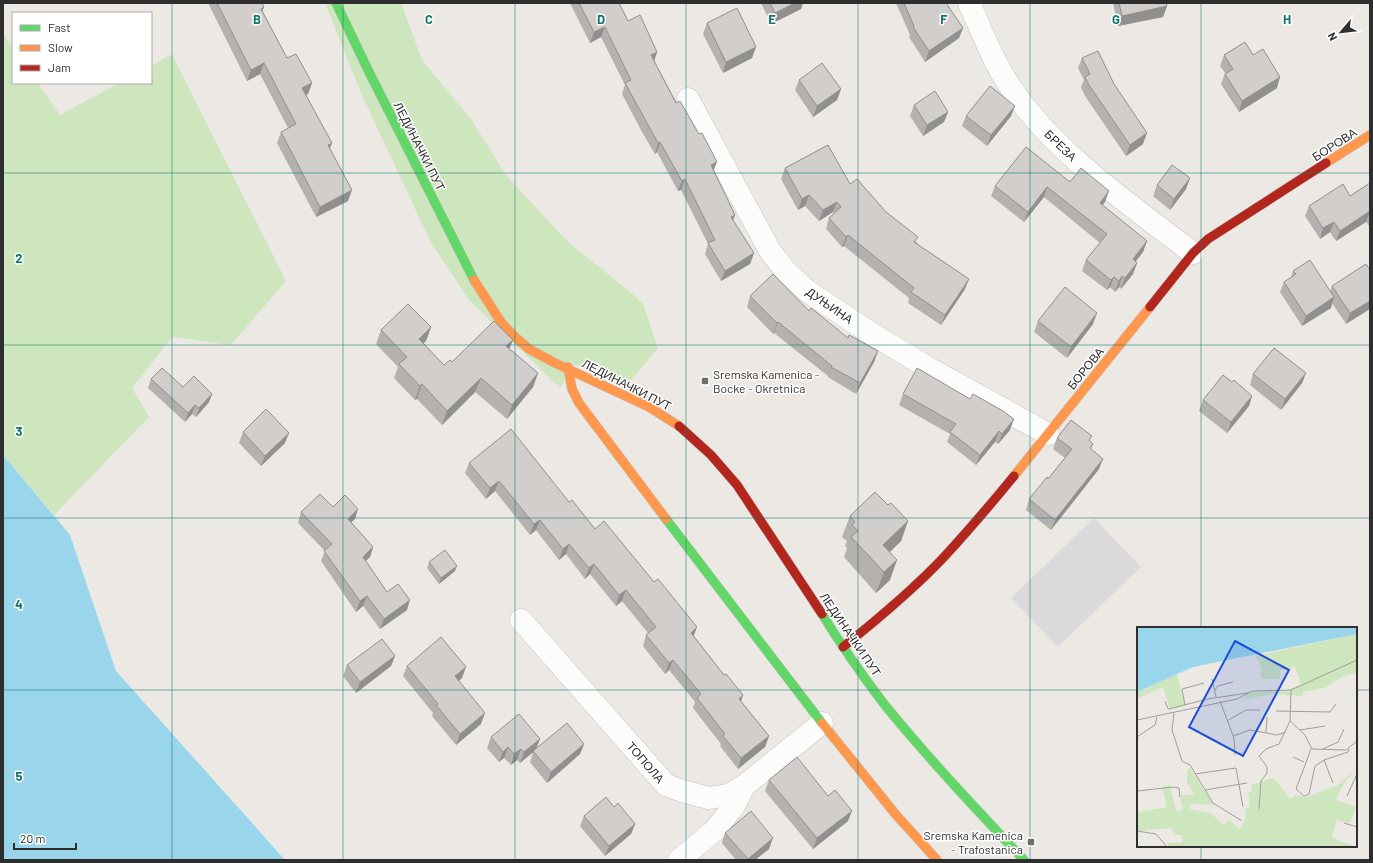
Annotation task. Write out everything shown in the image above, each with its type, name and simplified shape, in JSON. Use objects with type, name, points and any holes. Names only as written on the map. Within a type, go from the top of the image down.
[{"type":"street","name":"ЛЕДИНАЧКИ ПУТ","points":[[336,3],[477,286],[501,322],[514,336],[529,348],[550,360],[568,367],[649,407],[664,416],[682,428],[711,455],[737,485],[844,647],[884,703],[930,758],[1024,860]]},
{"type":"street","name":"БРЕЗА","points":[[969,3],[1006,81],[1031,116],[1062,148],[1126,202],[1193,253]]},
{"type":"street","name":"ДУЊИНА","points":[[688,99],[767,245],[785,270],[807,291],[869,332],[934,371],[1048,434]]},
{"type":"street","name":"БОРОВА","points":[[844,647],[876,620],[943,558],[993,502],[1193,253],[1208,239],[1370,135]]},
{"type":"street","points":[[568,367],[568,378],[571,388],[582,408],[822,723],[897,816],[937,860]]},
{"type":"street","name":"ТОПОЛА","points":[[521,620],[666,785],[682,792],[709,798],[728,795],[744,786],[822,723]]},
{"type":"street","points":[[679,860],[714,831],[734,806],[744,786]]},
{"type":"shaded area","points":[[1094,518],[1141,567],[1058,647],[1011,598]]},
{"type":"green space","points":[[325,3],[401,3],[422,60],[471,119],[506,175],[566,240],[643,303],[658,348],[629,383],[574,365],[560,388],[469,300],[431,243],[360,91]]},
{"type":"green space","points":[[3,33],[12,46],[12,84],[39,84],[60,115],[117,84],[152,84],[152,65],[172,54],[286,281],[231,345],[172,337],[132,388],[149,417],[54,515],[3,455]]},
{"type":"water","points":[[3,455],[70,535],[116,671],[285,860],[3,860]]},
{"type":"building","points":[[217,3],[262,3],[264,7],[261,9],[287,58],[296,54],[312,83],[302,88],[332,143],[328,145],[352,190],[320,207],[281,132],[296,124],[264,63],[251,70]]},
{"type":"building","points":[[579,3],[619,3],[628,21],[640,15],[657,52],[651,55],[676,103],[680,101],[699,134],[702,133],[717,162],[711,165],[735,215],[731,217],[754,253],[725,271],[708,243],[715,240],[685,179],[682,181],[660,142],[658,143],[625,83],[631,80],[605,27],[594,32]]},
{"type":"building","points":[[770,3],[795,3],[775,13]]},
{"type":"building","points":[[904,3],[946,3],[963,28],[929,51],[913,27],[914,26]]},
{"type":"building","points":[[1119,3],[1166,3],[1167,6],[1122,16]]},
{"type":"building","points":[[737,8],[756,47],[726,62],[707,23]]},
{"type":"building","points":[[1245,42],[1253,55],[1263,49],[1280,77],[1242,101],[1225,74],[1233,69],[1224,55]]},
{"type":"building","points":[[1098,51],[1114,84],[1147,133],[1130,145],[1085,77],[1090,74],[1082,58]]},
{"type":"building","points":[[822,63],[841,89],[817,106],[799,80]]},
{"type":"building","points":[[990,86],[1015,106],[991,135],[966,116]]},
{"type":"building","points":[[935,91],[948,112],[927,125],[914,105]]},
{"type":"building","points":[[828,145],[850,184],[857,179],[886,212],[918,237],[914,242],[969,279],[945,315],[911,292],[914,288],[848,235],[846,237],[829,218],[841,207],[837,202],[823,210],[809,195],[802,199],[785,168]]},
{"type":"building","points":[[1026,147],[1070,182],[1081,168],[1109,191],[1100,203],[1147,241],[1133,259],[1137,263],[1125,278],[1122,276],[1119,281],[1114,277],[1111,280],[1086,260],[1107,234],[1047,187],[1028,212],[995,186]]},
{"type":"building","points":[[1172,165],[1190,178],[1174,199],[1157,185]]},
{"type":"building","points":[[1370,183],[1370,211],[1340,231],[1334,222],[1323,228],[1309,206],[1343,184],[1350,196]]},
{"type":"building","points":[[1310,260],[1334,297],[1306,316],[1284,282],[1296,274],[1293,271]]},
{"type":"building","points":[[1366,264],[1370,270],[1370,301],[1350,313],[1332,286]]},
{"type":"building","points":[[773,274],[809,311],[811,308],[848,338],[849,335],[878,351],[860,383],[831,367],[832,366],[778,322],[777,323],[750,296]]},
{"type":"building","points":[[1065,287],[1097,313],[1071,347],[1038,321]]},
{"type":"building","points":[[408,304],[431,327],[419,339],[444,365],[450,360],[452,362],[494,321],[513,340],[506,346],[538,373],[512,405],[481,378],[447,411],[422,384],[420,386],[399,364],[407,357],[381,330]]},
{"type":"building","points":[[1274,348],[1306,373],[1285,399],[1253,374]]},
{"type":"building","points":[[162,368],[183,387],[194,376],[212,394],[199,408],[195,405],[188,413],[151,379]]},
{"type":"building","points":[[917,368],[970,399],[973,394],[1014,419],[1002,434],[999,431],[980,455],[950,432],[956,424],[903,394]]},
{"type":"building","points":[[1223,375],[1232,382],[1234,380],[1252,396],[1231,422],[1203,400]]},
{"type":"building","points":[[266,409],[289,433],[265,456],[243,432]]},
{"type":"building","points":[[1071,420],[1092,436],[1089,440],[1093,444],[1090,448],[1103,459],[1055,520],[1029,499],[1047,477],[1048,479],[1072,449],[1057,438]]},
{"type":"building","points":[[511,429],[569,502],[572,500],[595,529],[604,521],[654,582],[658,579],[697,627],[691,633],[724,675],[726,674],[743,695],[739,699],[769,736],[741,758],[723,736],[725,734],[697,698],[701,694],[673,660],[669,663],[646,635],[656,627],[626,590],[619,595],[594,564],[589,568],[569,544],[563,549],[540,520],[534,524],[499,481],[490,488],[469,463]]},
{"type":"building","points":[[875,492],[888,505],[891,503],[908,521],[883,545],[897,560],[884,572],[851,537],[858,531],[852,525],[855,522],[850,516]]},
{"type":"building","points":[[320,494],[333,507],[345,495],[358,509],[348,519],[373,547],[363,557],[387,592],[398,584],[410,600],[384,619],[367,596],[360,601],[324,551],[332,544],[301,512]]},
{"type":"building","points":[[445,550],[457,566],[441,578],[429,562]]},
{"type":"building","points":[[441,637],[466,667],[455,676],[485,713],[460,734],[407,666]]},
{"type":"building","points":[[382,639],[395,656],[360,682],[347,665]]},
{"type":"building","points":[[519,714],[540,739],[524,752],[521,749],[514,754],[508,747],[503,752],[491,737]]},
{"type":"building","points":[[567,723],[584,744],[551,772],[533,751]]},
{"type":"building","points":[[797,757],[828,796],[835,790],[852,811],[817,838],[769,780]]},
{"type":"building","points":[[606,797],[614,807],[618,803],[635,824],[609,846],[584,816]]},
{"type":"building","points":[[751,811],[773,838],[748,859],[725,833]]},
{"type":"traffic: fast","points":[[336,3],[369,72],[474,280]]},
{"type":"traffic: fast","points":[[666,519],[822,723]]},
{"type":"traffic: fast","points":[[822,614],[852,660],[884,704],[935,764],[1024,860]]},
{"type":"traffic: slow","points":[[1326,163],[1370,135]]},
{"type":"traffic: slow","points":[[474,280],[501,322],[529,349],[555,363],[649,407],[679,426]]},
{"type":"traffic: slow","points":[[1014,476],[1150,307]]},
{"type":"traffic: slow","points":[[568,367],[572,389],[579,403],[666,519]]},
{"type":"traffic: slow","points":[[822,723],[897,816],[937,860]]},
{"type":"traffic: jam","points":[[1150,307],[1193,253],[1208,239],[1326,163]]},
{"type":"traffic: jam","points":[[679,426],[711,455],[737,485],[822,614]]},
{"type":"traffic: jam","points":[[843,647],[920,581],[971,527],[1014,476]]},
{"type":"place","name":"Sremska Kamenica - Bocke - Okretnica","points":[[705,381]]},
{"type":"place","name":"Sremska Kamenica - Trafostanica","points":[[1031,842]]}]
